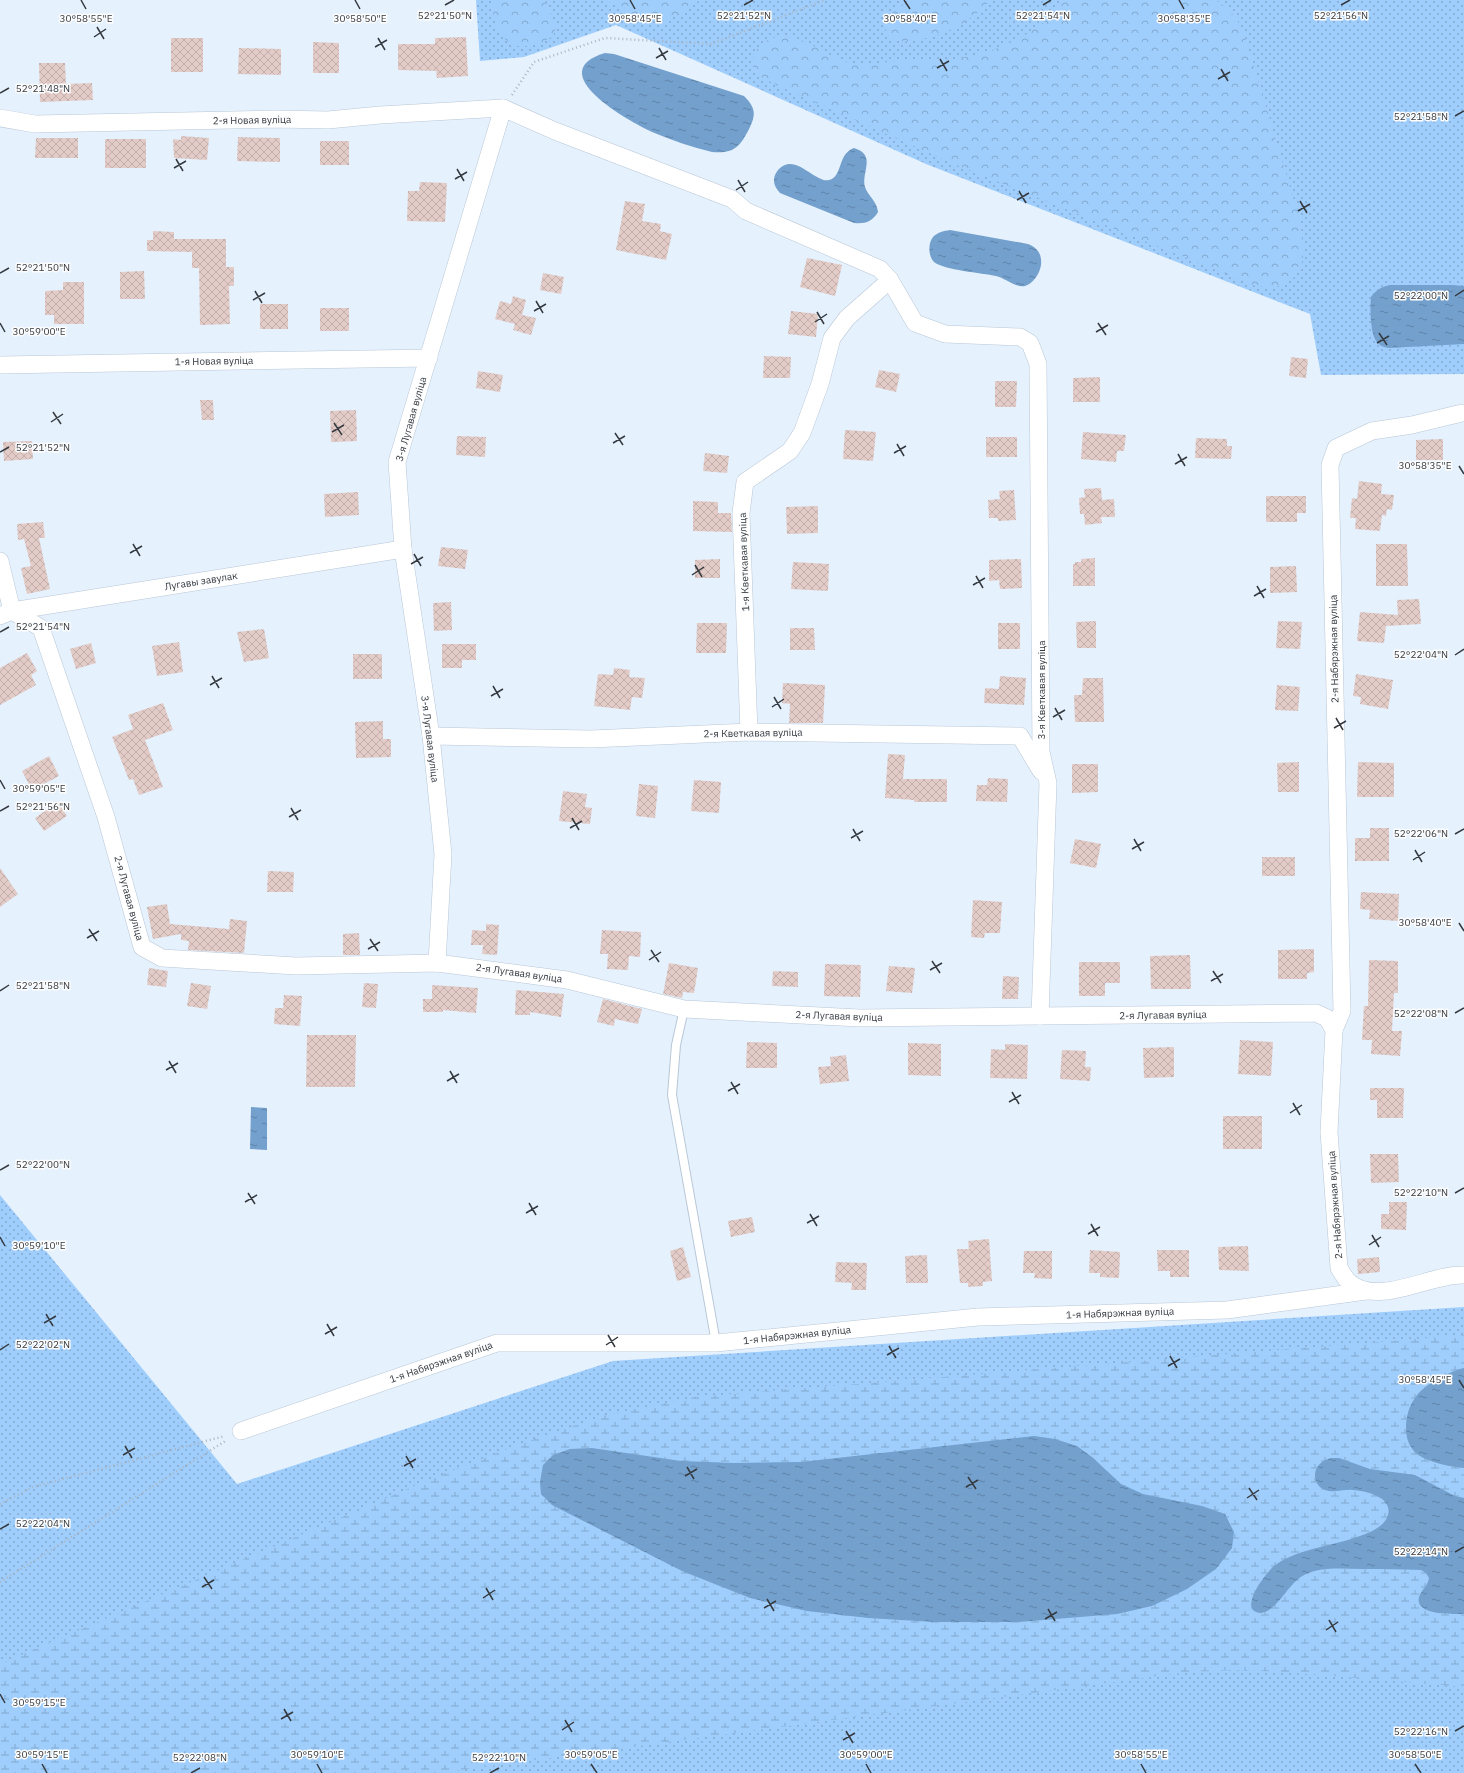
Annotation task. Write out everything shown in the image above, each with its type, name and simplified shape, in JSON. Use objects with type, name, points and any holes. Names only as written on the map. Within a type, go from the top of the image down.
[{"type":"street","name":"2-я Новая вуліца","points":[[0,118],[35,124],[276,119],[328,120],[380,115],[503,108]]},
{"type":"street","points":[[503,108],[555,131],[732,199],[746,211],[880,269],[890,280]]},
{"type":"street","name":"3-я Лугавая вуліца","points":[[436,962],[443,854],[431,736],[403,549],[397,462],[503,108]]},
{"type":"street","name":"3-я Кветкавая вуліца","points":[[890,280],[915,323],[945,334],[1020,338],[1030,343],[1038,364],[1041,752],[1048,783],[1040,1016]]},
{"type":"street","name":"1-я Кветкавая вуліца","points":[[749,732],[741,513],[745,482],[790,451],[805,426],[820,384],[832,338],[847,318],[890,280]]},
{"type":"street","name":"1-я Новая вуліца","points":[[0,365],[428,358]]},
{"type":"street","name":"2-я Набярэжная вуліца","points":[[1462,413],[1412,425],[1372,431],[1336,448],[1330,465],[1342,1011],[1334,1030],[1329,1132],[1339,1268],[1350,1283],[1366,1291],[1384,1292],[1464,1275]]},
{"type":"street","name":"Лугавы завулак","points":[[6,613],[403,549]]},
{"type":"street","points":[[0,561],[6,613]]},
{"type":"street","name":"2-я Лугавая вуліца","points":[[6,613],[41,628],[106,817],[142,947],[162,958],[288,965],[436,962],[567,980],[684,1009],[859,1018],[1316,1013],[1327,1018],[1334,1030]]},
{"type":"street","name":"2-я Кветкавая вуліца","points":[[431,736],[591,739],[749,732],[1020,736],[1048,783]]},
{"type":"street","name":"1-я Набярэжная вуліца","points":[[241,1431],[497,1343],[716,1343],[978,1317],[1227,1310],[1366,1291]]},
{"type":"lane","points":[[684,1009],[676,1045],[672,1095],[716,1343]]},
{"type":"path","points":[[503,108],[534,62],[548,57],[605,38],[711,44],[825,0]]},
{"type":"path","points":[[0,1504],[33,1487],[241,1431]]},
{"type":"path","points":[[0,1582],[241,1431]]},
{"type":"green space","points":[[476,0],[1464,0],[1464,374],[1321,375],[1310,314],[926,164],[616,25],[524,57],[480,61]]},
{"type":"green space","points":[[491,0],[545,0],[556,28],[553,36],[543,42],[529,46],[517,46],[506,40],[497,30]]},
{"type":"green space","points":[[605,0],[700,0],[686,10],[673,16],[663,20],[653,20],[632,14]]},
{"type":"green space","points":[[913,0],[990,0],[975,15],[962,24],[942,33],[918,40],[897,40],[890,36],[885,28],[888,17],[894,10]]},
{"type":"green space","points":[[1062,0],[1215,0],[1225,6],[1232,14],[1244,33],[1298,214],[1303,248],[1300,268],[1295,277],[1286,283],[1274,287],[1256,286],[954,164],[774,84],[760,76],[752,65],[754,54],[759,47],[765,42],[776,37],[799,39],[843,61],[860,64],[907,60],[958,59],[987,52],[1029,33],[1054,12]]},
{"type":"green space","points":[[0,1195],[237,1484],[613,1361],[1464,1307],[1464,1773],[0,1773]]},
{"type":"green space","points":[[1464,1335],[1464,1687],[1283,1672],[1235,1670],[1189,1672],[439,1773],[0,1773],[0,1664],[433,1478],[520,1444],[606,1415],[695,1397]]},
{"type":"water","points":[[605,53],[614,54],[744,96],[751,104],[754,112],[753,120],[746,135],[739,145],[731,150],[725,152],[712,152],[689,146],[659,135],[626,118],[596,96],[585,83],[582,72],[588,61]]},
{"type":"water","points":[[854,148],[861,151],[867,159],[864,181],[865,187],[878,212],[868,222],[854,223],[780,193],[775,186],[775,174],[785,165],[792,164],[805,169],[823,180],[829,180],[836,175],[845,155]]},
{"type":"water","points":[[950,230],[1028,244],[1039,252],[1041,258],[1041,265],[1036,278],[1028,285],[1018,286],[996,276],[939,265],[932,259],[929,250],[930,243],[933,237],[937,234]]},
{"type":"water","points":[[1390,285],[1464,286],[1464,344],[1388,348],[1379,344],[1373,333],[1371,297],[1379,289]]},
{"type":"water","points":[[251,1107],[267,1108],[267,1150],[250,1149]]},
{"type":"water","points":[[1464,1368],[1464,1468],[1433,1462],[1421,1457],[1411,1448],[1406,1434],[1406,1427],[1407,1416],[1410,1408],[1419,1393],[1437,1379],[1451,1372]]},
{"type":"water","points":[[1034,1436],[1055,1439],[1077,1446],[1092,1457],[1121,1484],[1143,1494],[1202,1506],[1225,1514],[1234,1532],[1232,1548],[1216,1569],[1187,1589],[1152,1606],[1117,1614],[1019,1622],[934,1622],[868,1618],[807,1611],[750,1598],[682,1571],[552,1505],[541,1494],[540,1482],[543,1465],[553,1455],[570,1449],[592,1448],[681,1461],[734,1463],[801,1462]]},
{"type":"water","points":[[1331,1458],[1339,1458],[1370,1469],[1415,1475],[1455,1496],[1464,1498],[1464,1614],[1436,1613],[1423,1608],[1419,1603],[1419,1597],[1429,1578],[1426,1573],[1421,1570],[1399,1569],[1334,1568],[1313,1571],[1306,1574],[1294,1583],[1273,1607],[1267,1611],[1260,1613],[1253,1610],[1251,1606],[1254,1594],[1266,1574],[1274,1566],[1291,1556],[1367,1533],[1378,1528],[1386,1520],[1388,1509],[1383,1499],[1377,1496],[1353,1490],[1329,1491],[1320,1487],[1315,1479],[1316,1470],[1323,1461]]},
{"type":"building","points":[[466,37],[468,76],[437,78],[436,71],[398,70],[398,44],[435,44],[435,38]]},
{"type":"building","points":[[171,38],[203,38],[203,72],[171,72]]},
{"type":"building","points":[[313,42],[339,43],[339,73],[313,73]]},
{"type":"building","points":[[239,48],[281,49],[281,75],[238,74]]},
{"type":"building","points":[[39,63],[65,63],[66,84],[92,83],[93,100],[40,102]]},
{"type":"building","points":[[181,136],[209,138],[207,160],[174,158],[173,139],[181,140]]},
{"type":"building","points":[[238,137],[280,138],[280,162],[237,161]]},
{"type":"building","points":[[36,138],[78,138],[78,158],[35,158]]},
{"type":"building","points":[[105,139],[146,139],[146,168],[105,168]]},
{"type":"building","points":[[320,141],[349,141],[349,165],[320,165]]},
{"type":"building","points":[[420,182],[447,183],[445,222],[407,221],[408,191],[419,191]]},
{"type":"building","points":[[625,201],[645,204],[642,221],[661,224],[660,231],[672,234],[666,260],[616,250]]},
{"type":"building","points":[[153,231],[174,232],[174,239],[226,239],[226,267],[234,267],[234,286],[229,286],[230,324],[200,325],[199,268],[192,268],[192,252],[147,251],[147,240],[153,240]]},
{"type":"building","points":[[807,258],[842,265],[835,296],[800,287]]},
{"type":"building","points":[[144,271],[145,299],[120,299],[120,272]]},
{"type":"building","points":[[543,273],[564,277],[561,294],[540,290]]},
{"type":"building","points":[[63,282],[84,282],[84,324],[54,324],[54,315],[45,315],[45,291],[63,290]]},
{"type":"building","points":[[513,296],[526,300],[522,315],[536,318],[531,335],[513,330],[515,324],[495,319],[500,301],[511,304]]},
{"type":"building","points":[[260,304],[288,304],[288,329],[260,329]]},
{"type":"building","points":[[320,308],[349,308],[349,331],[320,331]]},
{"type":"building","points":[[791,311],[818,314],[816,337],[788,334]]},
{"type":"building","points":[[764,356],[791,357],[790,378],[763,378]]},
{"type":"building","points":[[1291,357],[1308,359],[1306,378],[1289,376]]},
{"type":"building","points":[[879,370],[900,374],[896,392],[875,387]]},
{"type":"building","points":[[478,371],[503,375],[500,392],[476,388]]},
{"type":"building","points":[[1100,377],[1100,402],[1073,402],[1073,378]]},
{"type":"building","points":[[995,381],[1017,381],[1016,407],[995,407]]},
{"type":"building","points":[[200,400],[213,400],[214,420],[202,420]]},
{"type":"building","points":[[356,410],[357,441],[331,442],[330,411]]},
{"type":"building","points":[[845,430],[876,432],[873,461],[843,459]]},
{"type":"building","points":[[1083,432],[1126,435],[1124,451],[1117,451],[1116,462],[1081,459]]},
{"type":"building","points":[[457,436],[486,437],[485,457],[456,455]]},
{"type":"building","points":[[986,437],[1017,437],[1017,457],[986,457]]},
{"type":"building","points":[[1196,438],[1227,439],[1227,446],[1232,446],[1231,459],[1195,458]]},
{"type":"building","points":[[1443,439],[1443,460],[1416,460],[1416,440]]},
{"type":"building","points":[[32,441],[33,459],[4,461],[3,442]]},
{"type":"building","points":[[705,453],[729,456],[727,473],[703,471]]},
{"type":"building","points":[[1359,481],[1382,484],[1381,494],[1394,495],[1392,510],[1387,509],[1386,516],[1382,515],[1380,531],[1355,529],[1356,518],[1350,518],[1352,498],[1357,499]]},
{"type":"building","points":[[1101,488],[1102,500],[1114,499],[1115,517],[1101,517],[1102,523],[1085,525],[1084,514],[1080,514],[1079,498],[1085,497],[1084,489]]},
{"type":"building","points":[[1014,490],[1016,520],[998,521],[998,518],[989,518],[988,500],[1000,499],[999,491]]},
{"type":"building","points":[[358,492],[359,515],[325,517],[324,494]]},
{"type":"building","points":[[1266,496],[1306,496],[1306,513],[1297,513],[1297,522],[1266,522]]},
{"type":"building","points":[[693,501],[718,502],[718,513],[731,513],[732,532],[693,531]]},
{"type":"building","points":[[818,506],[818,533],[787,534],[786,507]]},
{"type":"building","points":[[43,522],[45,538],[39,538],[50,589],[27,594],[21,568],[31,566],[24,539],[18,540],[17,524]]},
{"type":"building","points":[[1376,544],[1407,544],[1408,586],[1376,586]]},
{"type":"building","points":[[441,547],[468,550],[465,569],[438,566]]},
{"type":"building","points":[[1095,558],[1095,586],[1073,586],[1073,564],[1075,564],[1075,562],[1081,562],[1081,559]]},
{"type":"building","points":[[720,559],[720,578],[695,578],[695,560]]},
{"type":"building","points":[[1021,559],[1022,588],[1000,589],[999,580],[989,581],[989,560]]},
{"type":"building","points":[[793,562],[829,564],[828,591],[791,589]]},
{"type":"building","points":[[1296,566],[1297,592],[1270,593],[1270,567]]},
{"type":"building","points":[[1419,599],[1421,624],[1386,626],[1384,643],[1357,641],[1360,612],[1398,615],[1397,600]]},
{"type":"building","points":[[451,602],[452,630],[434,631],[433,603]]},
{"type":"building","points":[[1096,621],[1096,648],[1077,648],[1076,622]]},
{"type":"building","points":[[1278,621],[1302,622],[1300,649],[1276,648]]},
{"type":"building","points":[[697,623],[727,623],[726,653],[696,653]]},
{"type":"building","points":[[998,623],[1020,623],[1020,649],[998,649]]},
{"type":"building","points":[[790,628],[814,628],[815,650],[790,650]]},
{"type":"building","points":[[264,629],[269,658],[244,662],[237,632]]},
{"type":"building","points":[[179,642],[183,672],[157,676],[152,646]]},
{"type":"building","points":[[91,643],[96,663],[76,669],[70,649]]},
{"type":"building","points":[[442,644],[476,644],[476,660],[462,660],[462,668],[442,668]]},
{"type":"building","points":[[27,653],[37,671],[31,675],[36,685],[0,705],[0,668]]},
{"type":"building","points":[[353,654],[382,654],[382,679],[353,679]]},
{"type":"building","points":[[614,668],[630,670],[629,677],[645,678],[642,698],[632,697],[630,710],[594,706],[598,674],[613,675]]},
{"type":"building","points":[[1356,674],[1393,680],[1388,709],[1360,704],[1361,697],[1353,696]]},
{"type":"building","points":[[1000,676],[1026,678],[1024,705],[984,703],[985,688],[999,689]]},
{"type":"building","points":[[1083,678],[1103,678],[1104,722],[1075,722],[1074,695],[1082,695]]},
{"type":"building","points":[[783,683],[825,685],[823,723],[789,723],[790,704],[782,703]]},
{"type":"building","points":[[1277,685],[1300,687],[1298,711],[1275,710]]},
{"type":"building","points":[[163,703],[173,730],[145,740],[163,787],[139,795],[133,779],[129,780],[112,737],[133,729],[128,715]]},
{"type":"building","points":[[383,721],[383,739],[391,739],[391,757],[356,758],[355,722]]},
{"type":"building","points":[[888,754],[905,755],[903,779],[947,779],[947,802],[914,802],[914,800],[885,798]]},
{"type":"building","points":[[49,756],[59,776],[32,790],[22,771]]},
{"type":"building","points":[[1299,762],[1299,792],[1278,792],[1277,763]]},
{"type":"building","points":[[1358,762],[1394,763],[1394,797],[1357,797]]},
{"type":"building","points":[[1072,764],[1098,764],[1098,792],[1072,793]]},
{"type":"building","points":[[988,778],[1008,779],[1007,802],[976,801],[977,785],[987,785]]},
{"type":"building","points":[[694,780],[721,782],[719,813],[691,811]]},
{"type":"building","points":[[639,784],[658,786],[655,818],[636,816]]},
{"type":"building","points":[[563,791],[587,794],[585,807],[592,808],[590,824],[559,821]]},
{"type":"building","points":[[58,802],[67,816],[44,831],[35,818]]},
{"type":"building","points":[[1370,828],[1389,828],[1389,861],[1355,861],[1355,838],[1370,838]]},
{"type":"building","points":[[1075,839],[1101,844],[1096,868],[1070,863]]},
{"type":"building","points":[[1262,857],[1295,857],[1295,876],[1262,876]]},
{"type":"building","points":[[0,868],[18,894],[0,907]]},
{"type":"building","points":[[268,871],[294,872],[293,892],[267,892]]},
{"type":"building","points":[[1361,892],[1399,894],[1398,921],[1369,919],[1370,910],[1360,909]]},
{"type":"building","points":[[973,900],[1002,902],[1000,933],[985,933],[984,938],[971,937]]},
{"type":"building","points":[[167,904],[170,924],[229,929],[230,919],[247,921],[244,953],[188,950],[189,941],[181,940],[181,934],[153,939],[147,907]]},
{"type":"building","points":[[486,924],[499,925],[497,955],[482,954],[483,945],[471,945],[472,930],[486,931]]},
{"type":"building","points":[[602,930],[641,932],[640,957],[629,956],[628,970],[607,969],[608,954],[600,954]]},
{"type":"building","points":[[359,933],[360,955],[343,955],[343,934]]},
{"type":"building","points":[[1314,949],[1314,972],[1307,973],[1307,979],[1278,979],[1278,950]]},
{"type":"building","points":[[1190,955],[1191,989],[1151,989],[1150,956]]},
{"type":"building","points":[[1369,960],[1398,961],[1398,993],[1394,993],[1392,1031],[1402,1031],[1400,1056],[1371,1054],[1372,1040],[1362,1040],[1364,1006],[1368,1006]]},
{"type":"building","points":[[1079,962],[1120,962],[1120,983],[1105,983],[1105,996],[1079,996]]},
{"type":"building","points":[[669,963],[698,968],[694,993],[683,992],[682,998],[663,994]]},
{"type":"building","points":[[825,964],[861,965],[860,997],[824,996]]},
{"type":"building","points":[[889,966],[915,968],[912,993],[886,991]]},
{"type":"building","points":[[149,968],[168,971],[166,987],[147,985]]},
{"type":"building","points":[[773,971],[798,972],[798,987],[772,986]]},
{"type":"building","points":[[1003,976],[1019,977],[1018,999],[1002,999]]},
{"type":"building","points":[[191,983],[211,986],[207,1009],[187,1006]]},
{"type":"building","points":[[364,983],[378,984],[376,1008],[362,1007]]},
{"type":"building","points":[[432,985],[478,988],[476,1013],[443,1010],[443,1012],[423,1012],[423,999],[432,999]]},
{"type":"building","points":[[516,990],[564,994],[561,1017],[530,1012],[530,1015],[515,1015]]},
{"type":"building","points":[[284,995],[302,996],[300,1026],[274,1024],[275,1008],[283,1008]]},
{"type":"building","points":[[603,999],[642,1009],[638,1024],[615,1019],[614,1026],[597,1022]]},
{"type":"building","points":[[307,1035],[356,1035],[355,1087],[306,1087]]},
{"type":"building","points":[[1240,1040],[1273,1042],[1271,1076],[1238,1074]]},
{"type":"building","points":[[747,1042],[777,1043],[777,1068],[746,1068]]},
{"type":"building","points":[[908,1043],[941,1044],[941,1076],[908,1075]]},
{"type":"building","points":[[1005,1044],[1028,1045],[1027,1079],[990,1078],[991,1049],[1005,1050]]},
{"type":"building","points":[[1174,1047],[1174,1077],[1144,1078],[1143,1048]]},
{"type":"building","points":[[1062,1050],[1086,1051],[1085,1067],[1091,1067],[1090,1081],[1060,1079]]},
{"type":"building","points":[[846,1055],[849,1081],[820,1084],[818,1067],[831,1066],[830,1057]]},
{"type":"building","points":[[1370,1088],[1404,1088],[1403,1118],[1377,1118],[1377,1100],[1370,1100]]},
{"type":"building","points":[[1223,1116],[1262,1116],[1262,1149],[1223,1149]]},
{"type":"building","points":[[1370,1154],[1398,1154],[1399,1182],[1371,1183]]},
{"type":"building","points":[[1389,1202],[1407,1202],[1406,1230],[1381,1229],[1381,1214],[1389,1214]]},
{"type":"building","points":[[752,1217],[755,1232],[731,1237],[728,1221]]},
{"type":"building","points":[[989,1239],[992,1281],[983,1282],[983,1286],[968,1287],[968,1283],[960,1283],[957,1249],[969,1249],[968,1241]]},
{"type":"building","points":[[1248,1246],[1249,1271],[1219,1270],[1218,1247]]},
{"type":"building","points":[[683,1247],[691,1277],[677,1281],[670,1251]]},
{"type":"building","points":[[1090,1250],[1120,1252],[1119,1278],[1100,1277],[1100,1273],[1089,1273]]},
{"type":"building","points":[[1157,1250],[1189,1250],[1189,1277],[1170,1277],[1170,1271],[1158,1271]]},
{"type":"building","points":[[1024,1251],[1052,1251],[1052,1279],[1034,1278],[1035,1273],[1023,1273]]},
{"type":"building","points":[[927,1255],[928,1283],[906,1283],[905,1256]]},
{"type":"building","points":[[1379,1257],[1380,1272],[1358,1274],[1357,1259]]},
{"type":"building","points":[[836,1262],[867,1263],[866,1290],[851,1290],[852,1283],[835,1282]]}]
